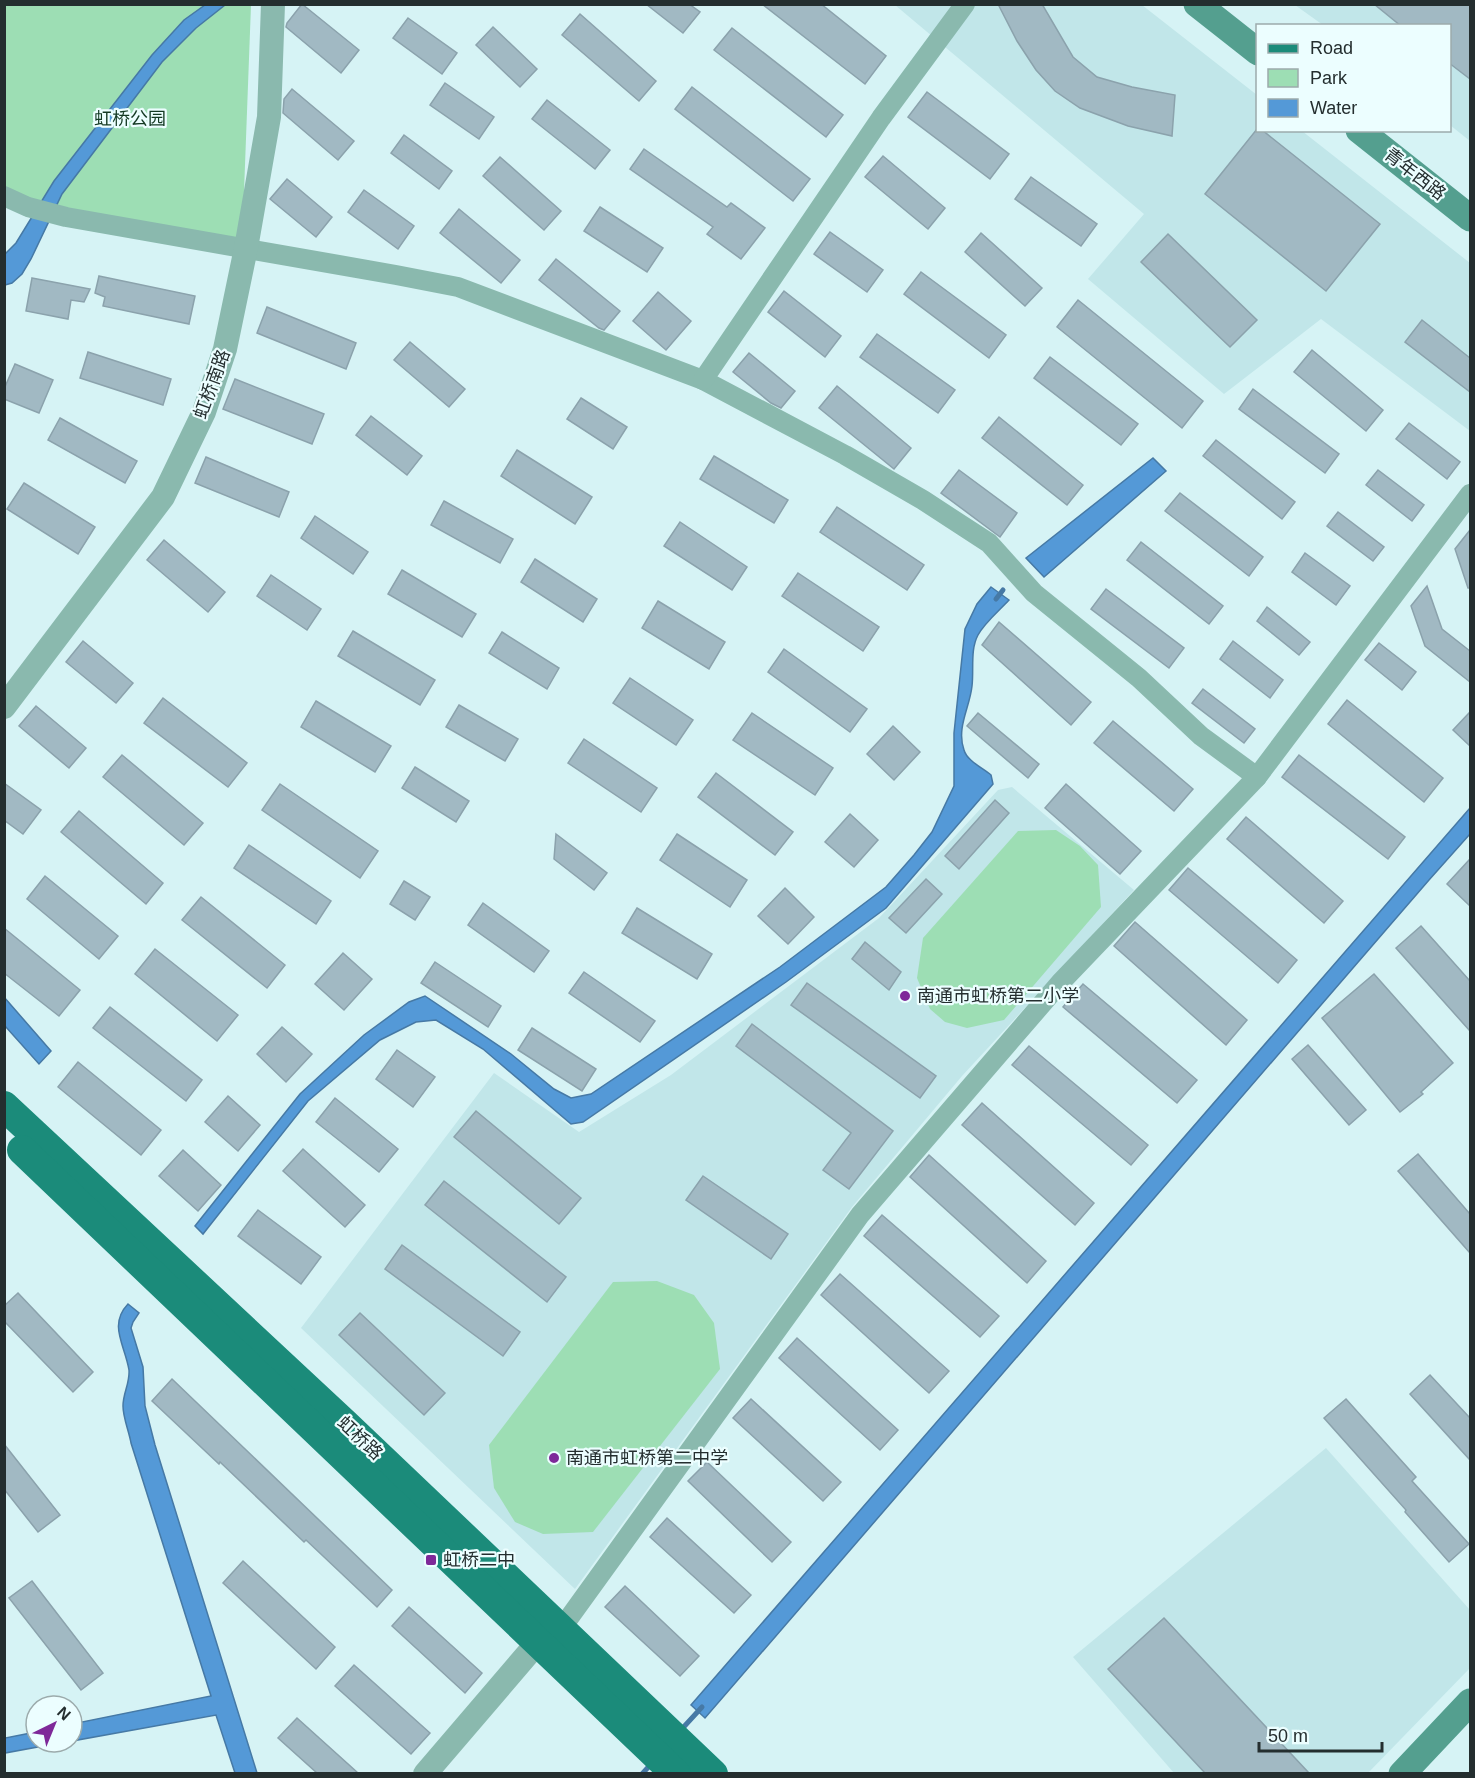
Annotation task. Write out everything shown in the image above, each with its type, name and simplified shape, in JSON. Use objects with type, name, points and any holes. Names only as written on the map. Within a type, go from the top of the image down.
[{"type":"main road","points":[[1197,4],[1256,51]]},
{"type":"main road","points":[[1222,4],[1256,31]]},
{"type":"main road","name":"青年西路","points":[[1362,132],[1470,218]]},
{"type":"main road","name":"青年西路","points":[[1389,132],[1470,196]]},
{"type":"main road","name":"虹桥路","points":[[4,1106],[667,1751],[713,1773]]},
{"type":"main road","name":"虹桥路","points":[[4,1134],[550,1636]]},
{"type":"main road","points":[[1402,1773],[1470,1702]]},
{"type":"main road","points":[[1426,1773],[1470,1727]]},
{"type":"street","name":"虹桥南路","points":[[4,707],[163,496],[204,412],[225,350],[269,117],[273,4]]},
{"type":"street","points":[[703,380],[881,118],[965,4]]},
{"type":"street","points":[[4,196],[28,207],[66,217],[458,287],[703,380],[865,466],[989,543],[1034,593],[1139,678],[1201,736],[1257,777]]},
{"type":"street","points":[[425,1773],[550,1636],[860,1215],[1060,984],[1257,777],[1470,494]]},
{"type":"shaded area","points":[[895,5],[1142,5],[1256,94],[1256,132],[1303,132],[1470,263],[1470,431],[1321,319],[1224,394],[1088,279],[1144,214]]},
{"type":"shaded area","points":[[1295,5],[1470,5],[1470,141],[1451,126],[1451,24],[1322,24]]},
{"type":"shaded area","name":"南通市虹桥第二中学","points":[[1012,787],[1134,890],[962,1076],[852,1207],[575,1589],[301,1328],[494,1073],[579,1132],[671,1075],[879,918],[998,790]]},
{"type":"shaded area","points":[[1326,1448],[1470,1610],[1470,1668],[1368,1773],[1174,1773],[1073,1657]]},
{"type":"green space","name":"虹桥公园","points":[[4,5],[251,5],[242,245],[5,201]]},
{"type":"green space","points":[[1056,830],[1080,846],[1098,865],[1101,907],[1004,1020],[967,1028],[945,1022],[930,1009],[917,978],[923,938],[1018,831]]},
{"type":"green space","points":[[657,1281],[694,1295],[714,1323],[720,1369],[593,1532],[543,1534],[515,1522],[494,1488],[489,1445],[613,1282]]},
{"type":"water","points":[[205,5],[225,5],[196,28],[162,62],[62,194],[22,274],[12,283],[5,285],[4,255],[16,243],[54,181],[152,55],[184,20]]},
{"type":"water","points":[[1153,458],[1166,471],[1044,577],[1026,558]]},
{"type":"water","points":[[991,587],[1009,600],[984,626],[976,641],[973,653],[971,694],[962,726],[962,742],[966,754],[991,775],[993,784],[886,908],[786,982],[583,1122],[571,1124],[483,1049],[436,1020],[416,1022],[380,1040],[308,1101],[203,1234],[195,1226],[300,1094],[364,1035],[409,1002],[425,996],[511,1054],[554,1089],[571,1098],[591,1094],[780,967],[886,887],[932,832],[954,786],[954,733],[965,629],[977,604]]},
{"type":"water","points":[[1470,808],[1470,834],[705,1718],[691,1705]]},
{"type":"water","points":[[4,997],[51,1051],[39,1064],[5,1026]]},
{"type":"water","points":[[128,1304],[139,1313],[131,1328],[143,1367],[145,1406],[155,1445],[257,1773],[235,1773],[216,1715],[84,1739],[84,1722],[211,1696],[124,1415],[123,1401],[129,1370],[118,1328],[122,1312]]},
{"type":"water","points":[[24,1734],[24,1750],[5,1753],[5,1738]]},
{"type":"building","points":[[302,4],[359,50],[341,73],[286,27]]},
{"type":"building","points":[[646,4],[689,4],[700,12],[683,33]]},
{"type":"building","points":[[762,4],[821,4],[886,56],[865,84]]},
{"type":"building","points":[[998,4],[1042,4],[1073,57],[1097,77],[1132,87],[1175,95],[1172,136],[1128,126],[1080,108],[1055,91],[1036,70],[1017,41]]},
{"type":"building","points":[[1374,4],[1470,4],[1470,79],[1451,65],[1451,24],[1399,24]]},
{"type":"building","points":[[580,14],[656,81],[639,101],[562,35]]},
{"type":"building","points":[[408,18],[457,53],[442,74],[393,38]]},
{"type":"building","points":[[493,27],[537,69],[520,87],[476,45]]},
{"type":"building","points":[[732,28],[843,115],[826,137],[714,50]]},
{"type":"building","points":[[445,83],[494,117],[479,139],[430,105]]},
{"type":"building","points":[[692,87],[810,179],[793,201],[675,109]]},
{"type":"building","points":[[292,89],[354,141],[338,160],[283,113],[284,99]]},
{"type":"building","points":[[927,92],[1009,154],[990,179],[908,117]]},
{"type":"building","points":[[547,100],[610,150],[595,169],[532,119]]},
{"type":"building","points":[[1256,130],[1265,132],[1380,224],[1326,291],[1205,194]]},
{"type":"building","points":[[404,135],[452,171],[439,189],[391,153]]},
{"type":"building","points":[[644,149],[727,207],[731,203],[765,228],[741,259],[707,234],[713,227],[630,169]]},
{"type":"building","points":[[883,156],[945,208],[928,229],[865,177]]},
{"type":"building","points":[[500,157],[561,211],[544,230],[483,176]]},
{"type":"building","points":[[1031,177],[1097,224],[1081,246],[1015,199]]},
{"type":"building","points":[[287,179],[332,217],[316,237],[270,199]]},
{"type":"building","points":[[364,190],[414,226],[398,249],[348,212]]},
{"type":"building","points":[[600,207],[663,248],[647,272],[584,231]]},
{"type":"building","points":[[459,209],[520,260],[501,283],[440,233]]},
{"type":"building","points":[[830,232],[883,270],[867,292],[814,254]]},
{"type":"building","points":[[981,233],[1042,288],[1025,306],[965,252]]},
{"type":"building","points":[[1168,234],[1257,320],[1230,347],[1141,262]]},
{"type":"building","points":[[556,259],[620,311],[604,330],[539,280]]},
{"type":"building","points":[[921,272],[1006,335],[989,358],[904,294]]},
{"type":"building","points":[[99,276],[195,296],[189,324],[103,306],[105,297],[95,293]]},
{"type":"building","points":[[32,278],[90,289],[84,302],[71,300],[68,319],[26,311]]},
{"type":"building","points":[[784,291],[841,336],[825,357],[768,312]]},
{"type":"building","points":[[658,292],[691,321],[666,350],[633,321]]},
{"type":"building","points":[[1078,300],[1203,401],[1182,428],[1057,327]]},
{"type":"building","points":[[267,307],[356,343],[346,369],[257,333]]},
{"type":"building","points":[[1422,320],[1470,358],[1470,392],[1405,342]]},
{"type":"building","points":[[877,334],[955,390],[938,413],[860,357]]},
{"type":"building","points":[[410,342],[465,389],[449,407],[394,360]]},
{"type":"building","points":[[1312,350],[1383,410],[1366,431],[1294,372]]},
{"type":"building","points":[[88,352],[171,379],[163,405],[80,378]]},
{"type":"building","points":[[749,353],[795,391],[781,408],[771,403],[733,372]]},
{"type":"building","points":[[1050,357],[1138,424],[1121,445],[1034,378]]},
{"type":"building","points":[[15,364],[53,380],[39,413],[4,399],[4,389]]},
{"type":"building","points":[[235,379],[324,414],[312,444],[223,409]]},
{"type":"building","points":[[837,386],[911,448],[894,469],[819,408]]},
{"type":"building","points":[[1253,389],[1339,454],[1325,473],[1239,409]]},
{"type":"building","points":[[581,398],[627,427],[613,449],[567,419]]},
{"type":"building","points":[[371,416],[422,456],[407,475],[356,435]]},
{"type":"building","points":[[999,417],[1083,485],[1067,505],[982,438]]},
{"type":"building","points":[[60,418],[137,461],[125,483],[48,440]]},
{"type":"building","points":[[1409,423],[1460,462],[1447,479],[1396,439]]},
{"type":"building","points":[[1216,440],[1295,502],[1282,519],[1203,456]]},
{"type":"building","points":[[517,450],[592,497],[575,524],[501,476]]},
{"type":"building","points":[[714,456],[788,500],[774,523],[700,479]]},
{"type":"building","points":[[206,457],[289,492],[279,517],[195,483]]},
{"type":"building","points":[[959,470],[1017,513],[1000,537],[941,493]]},
{"type":"building","points":[[1378,470],[1424,505],[1412,521],[1366,485]]},
{"type":"building","points":[[24,483],[95,527],[78,554],[7,509]]},
{"type":"building","points":[[1180,493],[1263,557],[1249,576],[1165,511]]},
{"type":"building","points":[[444,501],[513,539],[500,563],[431,525]]},
{"type":"building","points":[[837,507],[924,565],[907,590],[820,532]]},
{"type":"building","points":[[1338,512],[1384,547],[1373,561],[1327,526]]},
{"type":"building","points":[[315,516],[368,552],[353,574],[301,538]]},
{"type":"building","points":[[680,522],[747,567],[732,590],[664,546]]},
{"type":"building","points":[[1470,530],[1470,588],[1468,588],[1455,549]]},
{"type":"building","points":[[164,540],[225,592],[208,612],[147,560]]},
{"type":"building","points":[[1141,542],[1223,606],[1209,624],[1127,560]]},
{"type":"building","points":[[1305,553],[1350,586],[1336,605],[1292,572]]},
{"type":"building","points":[[535,559],[597,599],[583,622],[521,582]]},
{"type":"building","points":[[402,570],[476,614],[462,637],[388,594]]},
{"type":"building","points":[[798,573],[879,627],[863,651],[782,596]]},
{"type":"building","points":[[271,575],[321,609],[307,630],[257,596]]},
{"type":"building","points":[[1427,586],[1442,629],[1470,651],[1470,682],[1425,646],[1411,606]]},
{"type":"building","points":[[1106,589],[1184,648],[1169,668],[1091,609]]},
{"type":"building","points":[[658,601],[725,642],[709,669],[642,628]]},
{"type":"building","points":[[1267,607],[1310,642],[1299,655],[1257,621]]},
{"type":"building","points":[[999,622],[1091,702],[1071,725],[982,645]]},
{"type":"building","points":[[353,631],[435,680],[420,705],[338,656]]},
{"type":"building","points":[[502,632],[559,668],[547,689],[489,653]]},
{"type":"building","points":[[83,641],[133,683],[116,703],[66,662]]},
{"type":"building","points":[[1233,641],[1283,680],[1270,698],[1220,659]]},
{"type":"building","points":[[1379,643],[1416,672],[1402,690],[1365,660]]},
{"type":"building","points":[[784,649],[867,709],[850,732],[768,672]]},
{"type":"building","points":[[630,678],[693,720],[676,745],[613,703]]},
{"type":"building","points":[[1203,689],[1255,729],[1244,743],[1192,703]]},
{"type":"building","points":[[163,698],[247,763],[228,787],[144,723]]},
{"type":"building","points":[[1347,700],[1443,778],[1424,802],[1328,724]]},
{"type":"building","points":[[316,701],[391,746],[375,772],[301,727]]},
{"type":"building","points":[[459,705],[518,739],[505,761],[446,727]]},
{"type":"building","points":[[36,706],[86,748],[69,768],[19,726]]},
{"type":"building","points":[[1470,712],[1470,746],[1453,730]]},
{"type":"building","points":[[752,713],[833,768],[815,795],[733,740]]},
{"type":"building","points":[[978,713],[1039,764],[1028,778],[967,726]]},
{"type":"building","points":[[1113,721],[1193,789],[1174,811],[1094,743]]},
{"type":"building","points":[[893,726],[920,752],[894,780],[867,754]]},
{"type":"building","points":[[584,739],[657,788],[641,812],[568,763]]},
{"type":"building","points":[[122,755],[203,823],[184,845],[103,777]]},
{"type":"building","points":[[1299,755],[1405,837],[1388,859],[1282,777]]},
{"type":"building","points":[[415,767],[469,801],[456,822],[402,788]]},
{"type":"building","points":[[716,773],[793,832],[775,855],[698,797]]},
{"type":"building","points":[[4,783],[41,810],[23,834],[4,820]]},
{"type":"building","points":[[280,784],[378,851],[360,878],[262,810]]},
{"type":"building","points":[[1066,784],[1141,851],[1120,874],[1045,808]]},
{"type":"building","points":[[995,800],[1009,813],[959,869],[945,856]]},
{"type":"building","points":[[79,811],[163,883],[146,904],[61,832]]},
{"type":"building","points":[[850,814],[878,840],[854,867],[825,842]]},
{"type":"building","points":[[1246,817],[1343,901],[1324,923],[1227,839]]},
{"type":"building","points":[[556,834],[607,873],[594,890],[554,859]]},
{"type":"building","points":[[677,834],[747,880],[730,907],[660,860]]},
{"type":"building","points":[[249,845],[331,901],[316,924],[234,868]]},
{"type":"building","points":[[1470,859],[1470,906],[1447,884]]},
{"type":"building","points":[[1188,868],[1297,960],[1278,983],[1169,890]]},
{"type":"building","points":[[45,876],[118,936],[99,959],[27,899]]},
{"type":"building","points":[[926,879],[942,894],[906,933],[889,918]]},
{"type":"building","points":[[404,881],[430,897],[415,920],[390,904]]},
{"type":"building","points":[[785,888],[814,917],[788,944],[758,916]]},
{"type":"building","points":[[201,897],[285,965],[267,988],[182,920]]},
{"type":"building","points":[[483,903],[549,951],[534,972],[468,925]]},
{"type":"building","points":[[637,908],[712,954],[697,979],[622,933]]},
{"type":"building","points":[[1135,922],[1247,1020],[1226,1045],[1114,946]]},
{"type":"building","points":[[1421,926],[1470,981],[1470,1031],[1396,948]]},
{"type":"building","points":[[4,928],[80,990],[59,1016],[4,973]]},
{"type":"building","points":[[865,942],[901,972],[889,990],[852,959]]},
{"type":"building","points":[[155,949],[238,1015],[217,1041],[135,974]]},
{"type":"building","points":[[343,953],[372,979],[344,1010],[315,984]]},
{"type":"building","points":[[435,962],[501,1006],[488,1027],[421,983]]},
{"type":"building","points":[[584,972],[655,1021],[640,1042],[569,993]]},
{"type":"building","points":[[1374,974],[1453,1063],[1421,1092],[1423,1094],[1400,1112],[1322,1018]]},
{"type":"building","points":[[807,983],[936,1076],[920,1098],[791,1005]]},
{"type":"building","points":[[1083,984],[1197,1080],[1177,1103],[1063,1007]]},
{"type":"building","points":[[110,1007],[202,1080],[186,1101],[93,1028]]},
{"type":"building","points":[[752,1024],[893,1131],[849,1189],[823,1170],[851,1133],[736,1046]]},
{"type":"building","points":[[282,1027],[312,1054],[286,1082],[257,1054]]},
{"type":"building","points":[[532,1028],[596,1069],[582,1091],[518,1050]]},
{"type":"building","points":[[1308,1045],[1366,1110],[1349,1125],[1292,1059]]},
{"type":"building","points":[[1029,1046],[1148,1145],[1131,1165],[1012,1065]]},
{"type":"building","points":[[397,1050],[435,1077],[413,1107],[376,1079]]},
{"type":"building","points":[[78,1062],[161,1130],[141,1155],[58,1087]]},
{"type":"building","points":[[228,1096],[260,1125],[238,1151],[205,1122]]},
{"type":"building","points":[[335,1098],[398,1149],[379,1172],[316,1122]]},
{"type":"building","points":[[982,1103],[1094,1203],[1075,1225],[962,1125]]},
{"type":"building","points":[[476,1111],[581,1198],[559,1224],[454,1137]]},
{"type":"building","points":[[303,1149],[365,1205],[345,1227],[283,1171]]},
{"type":"building","points":[[183,1150],[221,1185],[198,1211],[159,1176]]},
{"type":"building","points":[[1418,1154],[1470,1214],[1470,1253],[1398,1171]]},
{"type":"building","points":[[929,1155],[1046,1261],[1027,1283],[910,1177]]},
{"type":"building","points":[[703,1176],[788,1234],[771,1259],[686,1200]]},
{"type":"building","points":[[444,1181],[566,1277],[547,1302],[425,1205]]},
{"type":"building","points":[[258,1210],[321,1257],[301,1284],[238,1236]]},
{"type":"building","points":[[882,1215],[999,1316],[980,1337],[864,1236]]},
{"type":"building","points":[[402,1245],[520,1332],[503,1356],[385,1269]]},
{"type":"building","points":[[840,1274],[949,1371],[929,1393],[821,1295]]},
{"type":"building","points":[[18,1293],[93,1372],[73,1392],[4,1321],[4,1306]]},
{"type":"building","points":[[360,1313],[445,1393],[424,1415],[339,1335]]},
{"type":"building","points":[[797,1338],[898,1430],[880,1450],[779,1358]]},
{"type":"building","points":[[1430,1375],[1470,1418],[1470,1460],[1410,1394]]},
{"type":"building","points":[[172,1379],[392,1590],[377,1607],[152,1401]]},
{"type":"building","points":[[751,1399],[841,1482],[823,1501],[733,1418]]},
{"type":"building","points":[[1346,1399],[1416,1477],[1412,1481],[1469,1544],[1449,1562],[1324,1418]]},
{"type":"building","points":[[4,1444],[60,1515],[38,1532],[4,1489]]},
{"type":"building","points":[[707,1462],[791,1542],[772,1562],[688,1481]]},
{"type":"building","points":[[667,1518],[751,1595],[734,1613],[650,1537]]},
{"type":"building","points":[[243,1561],[335,1647],[316,1669],[223,1583]]},
{"type":"building","points":[[32,1581],[103,1673],[81,1690],[9,1598]]},
{"type":"building","points":[[625,1586],[699,1656],[680,1676],[605,1607]]},
{"type":"building","points":[[409,1607],[482,1673],[465,1693],[392,1626]]},
{"type":"building","points":[[1164,1618],[1309,1773],[1205,1773],[1108,1669]]},
{"type":"building","points":[[354,1665],[430,1733],[411,1754],[335,1686]]},
{"type":"building","points":[[297,1718],[358,1773],[317,1773],[278,1738]]},
{"type":"waterway","points":[[996,599],[1003,590]]},
{"type":"waterway","points":[[680,1731],[702,1707]]},
{"type":"waterway","points":[[642,1774],[652,1763]]},
{"type":"place","name":"南通市虹桥第二小学","points":[[905,996]]},
{"type":"place","name":"南通市虹桥第二中学","points":[[554,1458]]},
{"type":"place","name":"虹桥二中","points":[[431,1560]]}]
